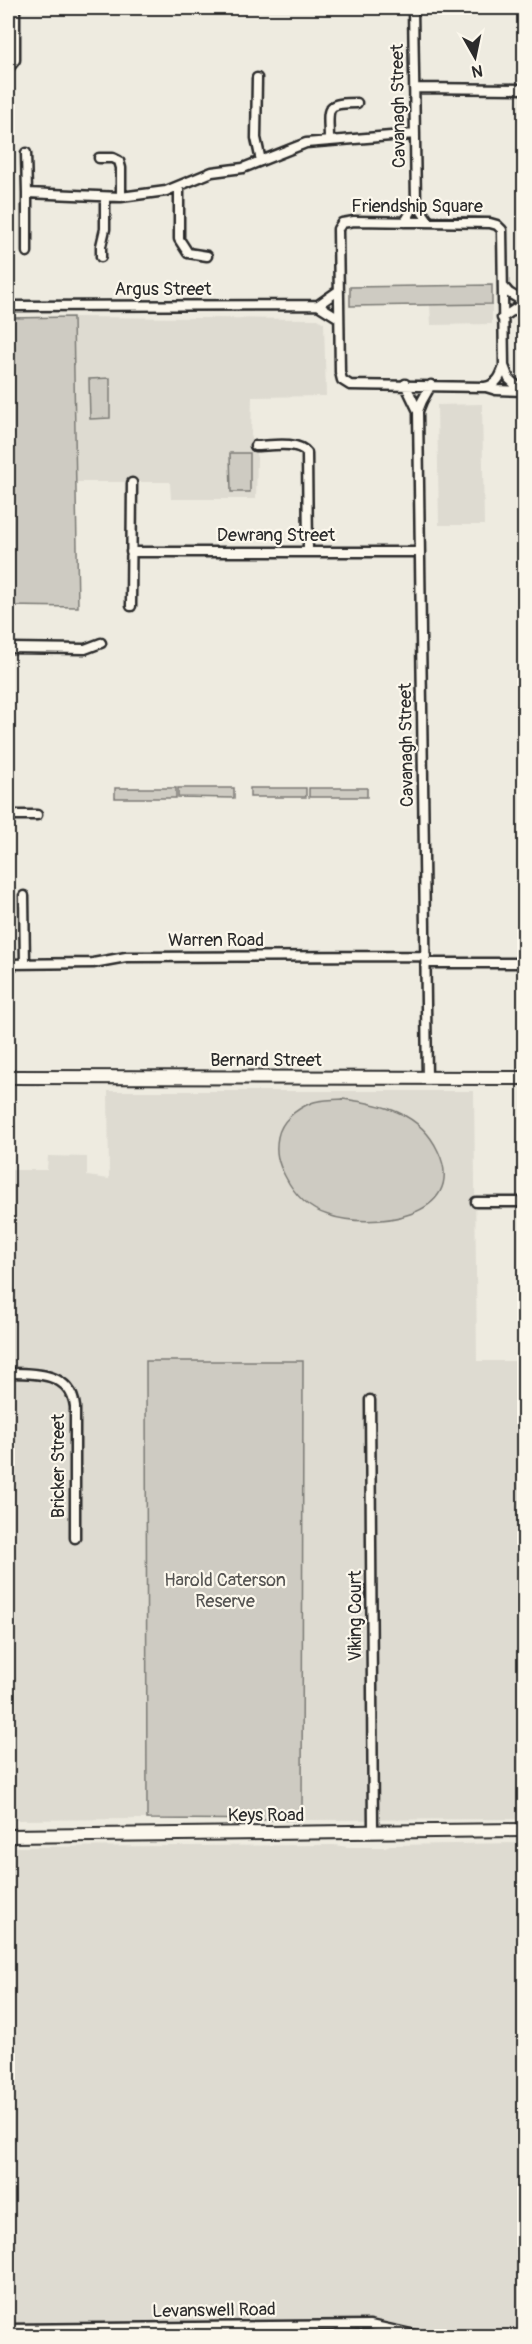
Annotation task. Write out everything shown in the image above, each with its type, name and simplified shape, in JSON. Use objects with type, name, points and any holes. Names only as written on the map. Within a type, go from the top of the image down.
[{"type":"street","points":[[8,69],[15,60],[15,8]]},
{"type":"street","name":"Cavanagh Street","points":[[413,8],[416,203]]},
{"type":"street","points":[[257,78],[256,138],[261,161]]},
{"type":"street","points":[[414,88],[525,89]]},
{"type":"street","points":[[329,140],[331,106],[337,103],[357,103]]},
{"type":"street","points":[[27,193],[121,197],[166,191],[212,172],[243,168],[306,143],[415,134]]},
{"type":"street","points":[[26,153],[27,252]]},
{"type":"street","points":[[99,158],[113,158],[119,161],[121,197]]},
{"type":"street","points":[[179,187],[179,239],[188,253],[207,256]]},
{"type":"street","points":[[100,257],[100,246],[105,230],[105,197]]},
{"type":"street","points":[[405,222],[416,203],[429,222]]},
{"type":"street","name":"Friendship Square","points":[[504,366],[503,237],[502,230],[497,225],[490,223],[354,221],[339,225],[338,291],[342,380],[351,385],[405,384],[523,391]]},
{"type":"street","points":[[503,286],[509,293],[525,303]]},
{"type":"street","points":[[338,291],[318,305],[339,318]]},
{"type":"street","points":[[502,318],[525,303]]},
{"type":"street","name":"Argus Street","points":[[8,306],[318,305]]},
{"type":"street","points":[[485,387],[496,382],[504,366]]},
{"type":"street","points":[[504,366],[509,379],[523,391]]},
{"type":"street","name":"Cavanagh Street","points":[[405,384],[418,411]]},
{"type":"street","name":"Cavanagh Street","points":[[427,1078],[418,411],[432,385]]},
{"type":"street","points":[[255,446],[297,446],[305,449],[307,453],[308,552]]},
{"type":"street","points":[[131,606],[132,483]]},
{"type":"street","name":"Dewrang Street","points":[[131,552],[420,552]]},
{"type":"street","points":[[8,648],[85,649],[101,643]]},
{"type":"street","points":[[8,815],[37,815]]},
{"type":"street","points":[[24,896],[25,964]]},
{"type":"street","name":"Warren Road","points":[[8,963],[93,963],[126,957],[525,963]]},
{"type":"street","name":"Bernard Street","points":[[8,1077],[525,1078]]},
{"type":"street","points":[[477,1202],[525,1202]]},
{"type":"street","name":"Bricker Street","points":[[8,1373],[43,1373],[54,1378],[71,1394],[75,1407],[75,1538]]},
{"type":"street","name":"Viking Court","points":[[370,1400],[373,1832]]},
{"type":"street","name":"Keys Road","points":[[8,1836],[525,1830]]},
{"type":"street","name":"Levanswell Road","points":[[8,2329],[370,2325],[420,2337]]},
{"type":"shaded area","points":[[492,304],[492,324],[431,325],[430,305]]},
{"type":"shaded area","points":[[73,317],[318,319],[324,323],[326,396],[252,397],[251,435],[257,458],[256,499],[171,499],[170,482],[75,482]]},
{"type":"shaded area","points":[[482,404],[484,525],[439,525],[437,405]]},
{"type":"shaded area","points":[[108,1091],[474,1091],[477,1361],[524,1361],[524,1819],[302,1820],[303,1361],[147,1361],[147,1819],[8,1820],[8,1170],[47,1170],[48,1156],[87,1157],[87,1176],[109,1179]]},
{"type":"shaded area","points":[[524,1843],[524,2336],[8,2336],[8,1847],[334,1845],[385,1847],[390,1845]]},
{"type":"green space","points":[[492,285],[492,304],[350,306],[350,287]]},
{"type":"green space","points":[[73,317],[78,607],[8,606],[8,318]]},
{"type":"green space","points":[[110,378],[110,418],[90,419],[89,379]]},
{"type":"green space","points":[[230,453],[250,453],[250,492],[231,492]]},
{"type":"green space","points":[[115,788],[176,788],[176,798],[115,798]]},
{"type":"green space","points":[[178,788],[234,788],[234,798],[178,797]]},
{"type":"green space","points":[[250,788],[306,788],[306,797],[250,797]]},
{"type":"green space","points":[[309,788],[367,788],[367,797],[309,797]]},
{"type":"green space","points":[[343,1099],[385,1107],[398,1112],[421,1127],[430,1138],[438,1151],[444,1174],[440,1191],[428,1205],[411,1214],[367,1221],[328,1215],[308,1205],[297,1195],[283,1171],[277,1153],[278,1137],[282,1126],[295,1112],[311,1103]]},
{"type":"green space","name":"Harold Caterson Reserve","points":[[146,1361],[303,1361],[302,1820],[147,1819]]}]
